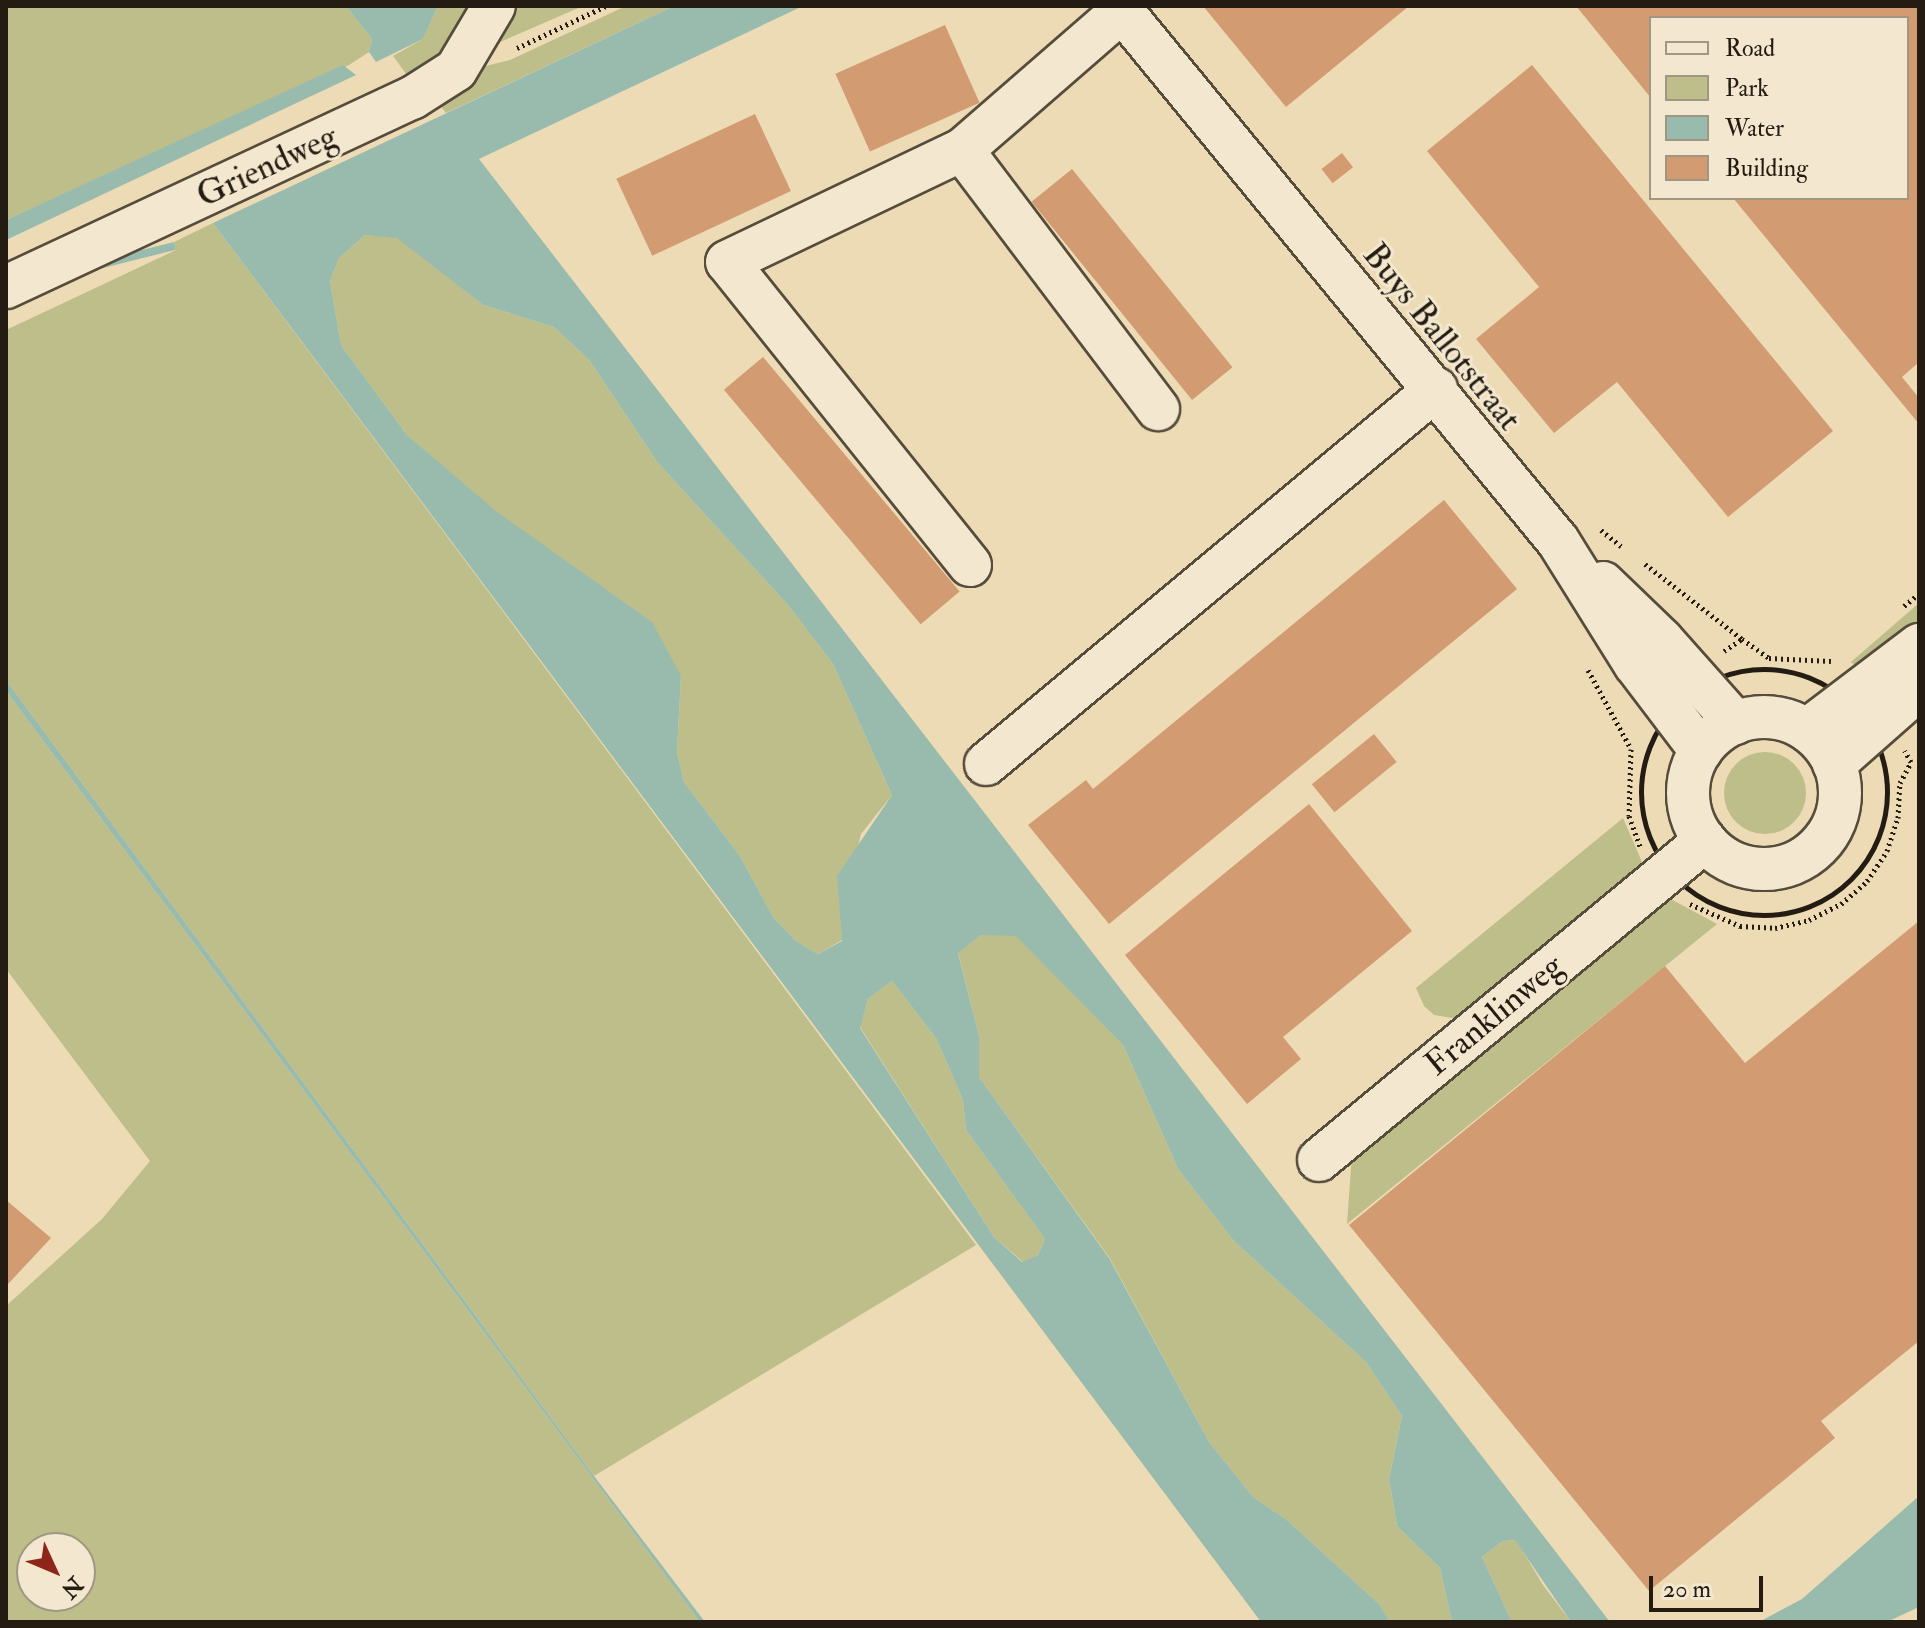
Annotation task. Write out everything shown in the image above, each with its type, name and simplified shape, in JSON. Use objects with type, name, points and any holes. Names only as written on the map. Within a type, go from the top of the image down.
[{"type":"street","name":"Griendweg","points":[[6,287],[412,98],[456,70],[494,6]]},
{"type":"street","name":"Buys Ballotstraat","points":[[970,565],[727,262],[962,150],[1120,9],[1436,389],[1574,529],[1635,664],[1688,698],[1736,723]]},
{"type":"street","points":[[962,150],[1158,409]]},
{"type":"street","name":"Buys Ballotstraat","points":[[986,764],[1436,389]]},
{"type":"street","points":[[1834,764],[1859,715],[1919,645]]},
{"type":"street","points":[[1807,730],[1859,715],[1919,689]]},
{"type":"street","name":"Buys Ballotstraat","points":[[1688,698],[1701,751]]},
{"type":"street","points":[[1773,717],[1807,730],[1834,764],[1840,791],[1836,817],[1823,841],[1803,858],[1778,868],[1751,868],[1726,858],[1705,841],[1688,797],[1701,751],[1736,723],[1773,717]]},
{"type":"street","name":"Franklinweg","points":[[1319,1160],[1705,841]]},
{"type":"path","points":[[512,50],[606,6]]},
{"type":"path","points":[[1574,529],[1625,548]]},
{"type":"path","points":[[1637,558],[1742,639]]},
{"type":"path","points":[[1623,729],[1631,749],[1629,816],[1641,850],[1664,875],[1694,894],[1741,914],[1792,913],[1838,891],[1872,853],[1886,812],[1886,770],[1859,715],[1816,680],[1779,670],[1741,671],[1688,698],[1652,741],[1641,794],[1649,835],[1664,875]]},
{"type":"green space","points":[[6,6],[346,6],[372,39],[369,52],[349,65],[6,220]]},
{"type":"green space","points":[[438,6],[479,6],[452,57],[415,86],[393,56],[423,39]]},
{"type":"green space","points":[[506,6],[583,6],[493,45]]},
{"type":"green space","points":[[626,6],[674,6],[446,113],[433,96],[469,70],[510,60]]},
{"type":"green space","points":[[213,223],[976,1245],[594,1476],[6,680],[6,330],[176,250],[174,242]]},
{"type":"green space","points":[[365,235],[397,237],[483,305],[554,327],[590,361],[658,463],[788,605],[833,664],[892,795],[861,834],[841,920],[842,940],[818,954],[796,941],[773,917],[740,856],[684,782],[677,752],[681,676],[407,435],[341,345],[330,281],[339,258]]},
{"type":"green space","points":[[1919,603],[1919,633],[1865,673],[1851,662]]},
{"type":"green space","points":[[6,691],[700,1622],[6,1622],[6,1306],[102,1219],[150,1161],[6,969]]},
{"type":"green space","points":[[1765,752],[1781,755],[1794,764],[1803,777],[1806,793],[1803,809],[1794,822],[1781,831],[1765,834],[1749,831],[1736,822],[1727,809],[1724,793],[1727,777],[1736,764],[1749,755]]},
{"type":"green space","points":[[1623,818],[1645,869],[1458,1019],[1434,1015],[1424,1006],[1416,988]]},
{"type":"green space","points":[[1667,897],[1717,924],[1347,1224],[1352,1154]]},
{"type":"green space","points":[[981,935],[1016,935],[1123,1045],[1178,1169],[1233,1240],[1366,1362],[1402,1416],[1389,1479],[1397,1526],[1440,1568],[1452,1622],[1390,1622],[1379,1604],[1287,1520],[1253,1497],[1209,1442],[1109,1257],[979,1077],[979,1035],[958,952]]},
{"type":"green space","points":[[892,981],[936,1038],[963,1100],[966,1130],[1045,1239],[1038,1255],[1023,1262],[994,1237],[860,1027],[868,999]]},
{"type":"green space","points":[[1516,1540],[1543,1585],[1571,1622],[1512,1622],[1482,1557],[1503,1541]]},
{"type":"water","points":[[346,6],[438,6],[423,39],[376,62],[369,52],[372,39]]},
{"type":"water","points":[[674,6],[803,6],[479,159],[1610,1622],[1571,1622],[1515,1540],[1503,1541],[1482,1557],[1512,1622],[1452,1622],[1440,1568],[1397,1526],[1389,1479],[1402,1416],[1366,1362],[1233,1240],[1178,1169],[1123,1045],[1016,936],[981,935],[958,953],[979,1035],[979,1077],[1109,1258],[1209,1442],[1253,1497],[1287,1520],[1379,1604],[1390,1622],[1261,1622],[213,223]],"holes":[[[365,235],[397,238],[483,305],[554,327],[590,361],[658,463],[788,605],[833,664],[892,795],[837,876],[842,941],[818,954],[796,941],[773,917],[740,856],[684,782],[677,752],[681,676],[652,622],[497,512],[407,435],[341,345],[330,281],[339,258]],[[892,981],[936,1038],[963,1100],[966,1130],[1045,1239],[1038,1255],[1022,1262],[994,1237],[860,1028],[868,999]]]},
{"type":"water","points":[[343,65],[356,75],[6,240],[6,220]]},
{"type":"water","points":[[174,242],[176,250],[6,292],[6,284]]},
{"type":"water","points":[[6,680],[705,1622],[700,1622],[6,691]]},
{"type":"water","points":[[1919,1496],[1919,1607],[1887,1622],[1759,1622],[1802,1599]]},
{"type":"building","points":[[1203,6],[1409,6],[1286,107]]},
{"type":"building","points":[[1576,6],[1919,6],[1919,362],[1902,377],[1919,398],[1919,424],[1735,200],[1909,200],[1909,16],[1649,16],[1649,96]]},
{"type":"building","points":[[945,25],[980,103],[870,151],[835,74]]},
{"type":"building","points":[[1532,65],[1833,431],[1728,517],[1617,382],[1554,433],[1476,339],[1539,287],[1427,151]]},
{"type":"building","points":[[755,114],[791,191],[652,256],[616,179]]},
{"type":"building","points":[[1342,153],[1353,167],[1333,183],[1322,169]]},
{"type":"building","points":[[1072,169],[1232,367],[1192,400],[1032,202]]},
{"type":"building","points":[[763,357],[960,591],[921,624],[724,390]]},
{"type":"building","points":[[1444,500],[1517,589],[1109,924],[1028,825],[1086,780],[1093,789]]},
{"type":"building","points":[[1374,734],[1397,762],[1334,812],[1312,784]]},
{"type":"building","points":[[1309,804],[1412,931],[1283,1037],[1301,1059],[1247,1104],[1125,955]]},
{"type":"building","points":[[1919,921],[1919,1341],[1821,1421],[1835,1438],[1649,1591],[1349,1225],[1665,966],[1745,1063]]},
{"type":"building","points":[[6,1200],[51,1238],[8,1284],[6,1282]]}]
